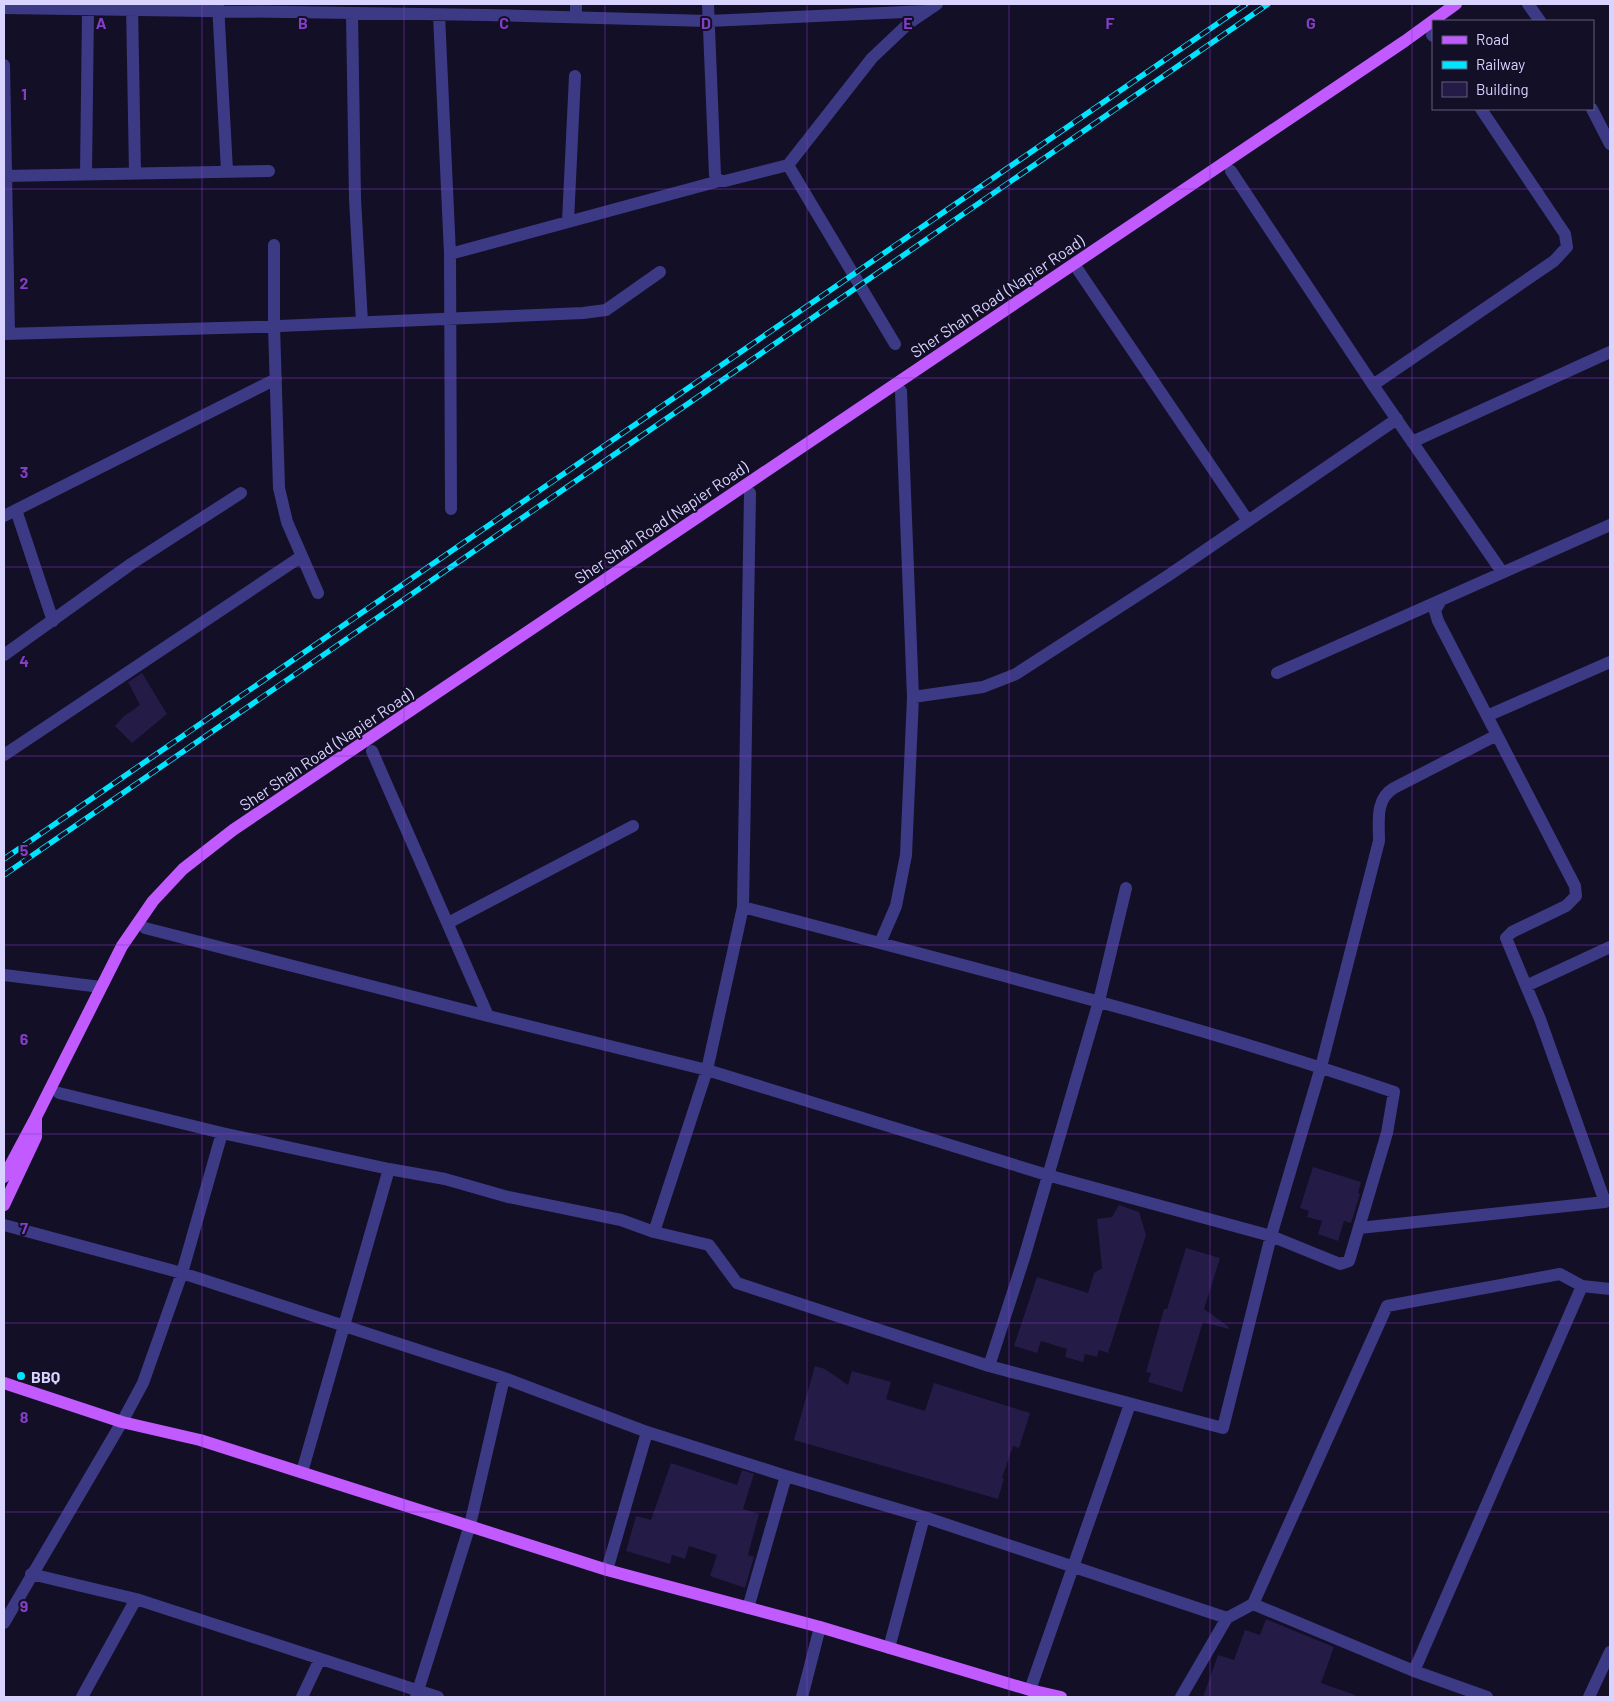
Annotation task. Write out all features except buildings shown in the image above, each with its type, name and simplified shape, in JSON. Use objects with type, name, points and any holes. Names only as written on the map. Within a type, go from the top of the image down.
[{"type":"main road","name":"Sher Shah Road (Napier Road)","points":[[1434,20],[1456,4]]},
{"type":"main road","name":"Sher Shah Road (Napier Road)","points":[[4,1177],[122,946],[153,901],[183,869],[233,830],[1432,21]]},
{"type":"main road","points":[[4,1205],[36,1137],[36,1117]]},
{"type":"main road","points":[[4,1383],[122,1422],[200,1440],[607,1570],[820,1627],[1030,1690],[1061,1697]]},
{"type":"street","points":[[576,4],[576,17]]},
{"type":"street","points":[[708,4],[715,175],[719,181]]},
{"type":"street","points":[[1528,4],[1539,20]]},
{"type":"street","points":[[4,8],[41,6],[88,10],[132,7],[300,9],[352,14],[389,9],[439,15],[487,9],[576,17],[708,21],[932,7]]},
{"type":"street","points":[[132,7],[135,173]]},
{"type":"street","points":[[450,254],[719,181],[725,182],[788,165],[872,58],[909,23],[932,7]]},
{"type":"street","points":[[218,8],[227,171]]},
{"type":"street","points":[[86,174],[88,10]]},
{"type":"street","points":[[352,14],[355,199],[362,322]]},
{"type":"street","points":[[439,15],[450,254],[451,509]]},
{"type":"street","points":[[4,66],[6,334],[274,326],[583,313],[606,310],[660,272]]},
{"type":"street","points":[[568,221],[575,76]]},
{"type":"street","points":[[1373,384],[1554,261],[1567,247],[1565,234],[1482,110]]},
{"type":"street","points":[[1593,110],[1610,144]]},
{"type":"street","points":[[788,165],[895,344]]},
{"type":"street","points":[[5,176],[269,171]]},
{"type":"street","points":[[1231,171],[1412,442],[1502,572]]},
{"type":"street","points":[[274,245],[274,326],[279,488],[287,522],[318,593]]},
{"type":"street","points":[[1078,270],[1248,521]]},
{"type":"street","points":[[1412,442],[1610,352]]},
{"type":"street","points":[[4,516],[276,379]]},
{"type":"street","points":[[880,943],[896,906],[906,855],[913,697],[901,392]]},
{"type":"street","points":[[913,697],[983,687],[1016,674],[1169,575],[1397,419]]},
{"type":"street","points":[[4,655],[131,564],[240,493]]},
{"type":"street","points":[[654,1232],[707,1070],[743,907],[750,493]]},
{"type":"street","points":[[16,510],[54,621]]},
{"type":"street","points":[[1277,673],[1610,524]]},
{"type":"street","points":[[4,755],[302,556]]},
{"type":"street","points":[[1358,1228],[1607,1201],[1540,1019],[1506,938],[1512,932],[1566,906],[1576,896],[1575,886],[1438,622],[1435,611],[1441,600]]},
{"type":"street","points":[[1488,716],[1610,662]]},
{"type":"street","points":[[59,1093],[222,1133],[389,1169],[445,1179],[508,1197],[621,1220],[654,1232],[709,1245],[737,1283],[989,1366],[1223,1428],[1271,1236],[1321,1067],[1379,841],[1380,804],[1385,793],[1497,735]]},
{"type":"street","points":[[372,752],[488,1016]]},
{"type":"street","points":[[448,923],[633,826]]},
{"type":"street","points":[[989,1366],[1024,1258],[1099,1001],[1126,888]]},
{"type":"street","points":[[145,928],[707,1070],[1047,1175],[1271,1236],[1340,1264],[1349,1261],[1387,1133],[1394,1092],[1321,1067],[1099,1001],[743,907]]},
{"type":"street","points":[[1526,986],[1610,947]]},
{"type":"street","points":[[4,975],[101,988]]},
{"type":"street","points":[[4,1623],[143,1383],[182,1273],[222,1133]]},
{"type":"street","points":[[302,1472],[389,1169]]},
{"type":"street","points":[[4,1224],[182,1273],[504,1378],[647,1432],[786,1476],[924,1516],[1227,1618]]},
{"type":"street","points":[[1181,1697],[1227,1618],[1253,1604],[1387,1306],[1560,1274],[1582,1286],[1610,1289]]},
{"type":"street","points":[[1414,1671],[1582,1286]]},
{"type":"street","points":[[417,1694],[470,1525],[504,1378]]},
{"type":"street","points":[[1030,1690],[1130,1404]]},
{"type":"street","points":[[607,1570],[647,1432]]},
{"type":"street","points":[[748,1608],[786,1476]]},
{"type":"street","points":[[889,1648],[924,1516]]},
{"type":"street","points":[[31,1574],[136,1599],[320,1659],[417,1694],[438,1697]]},
{"type":"street","points":[[82,1697],[136,1599]]},
{"type":"street","points":[[1253,1604],[1414,1671],[1487,1697]]},
{"type":"street","points":[[802,1697],[820,1627]]},
{"type":"street","points":[[1589,1697],[1610,1652]]},
{"type":"street","points":[[302,1697],[320,1659]]},
{"type":"railway","points":[[4,859],[1246,4]]},
{"type":"railway","points":[[4,875],[1268,4]]},
{"type":"place","name":"BBQ","points":[[21,1376]]}]
